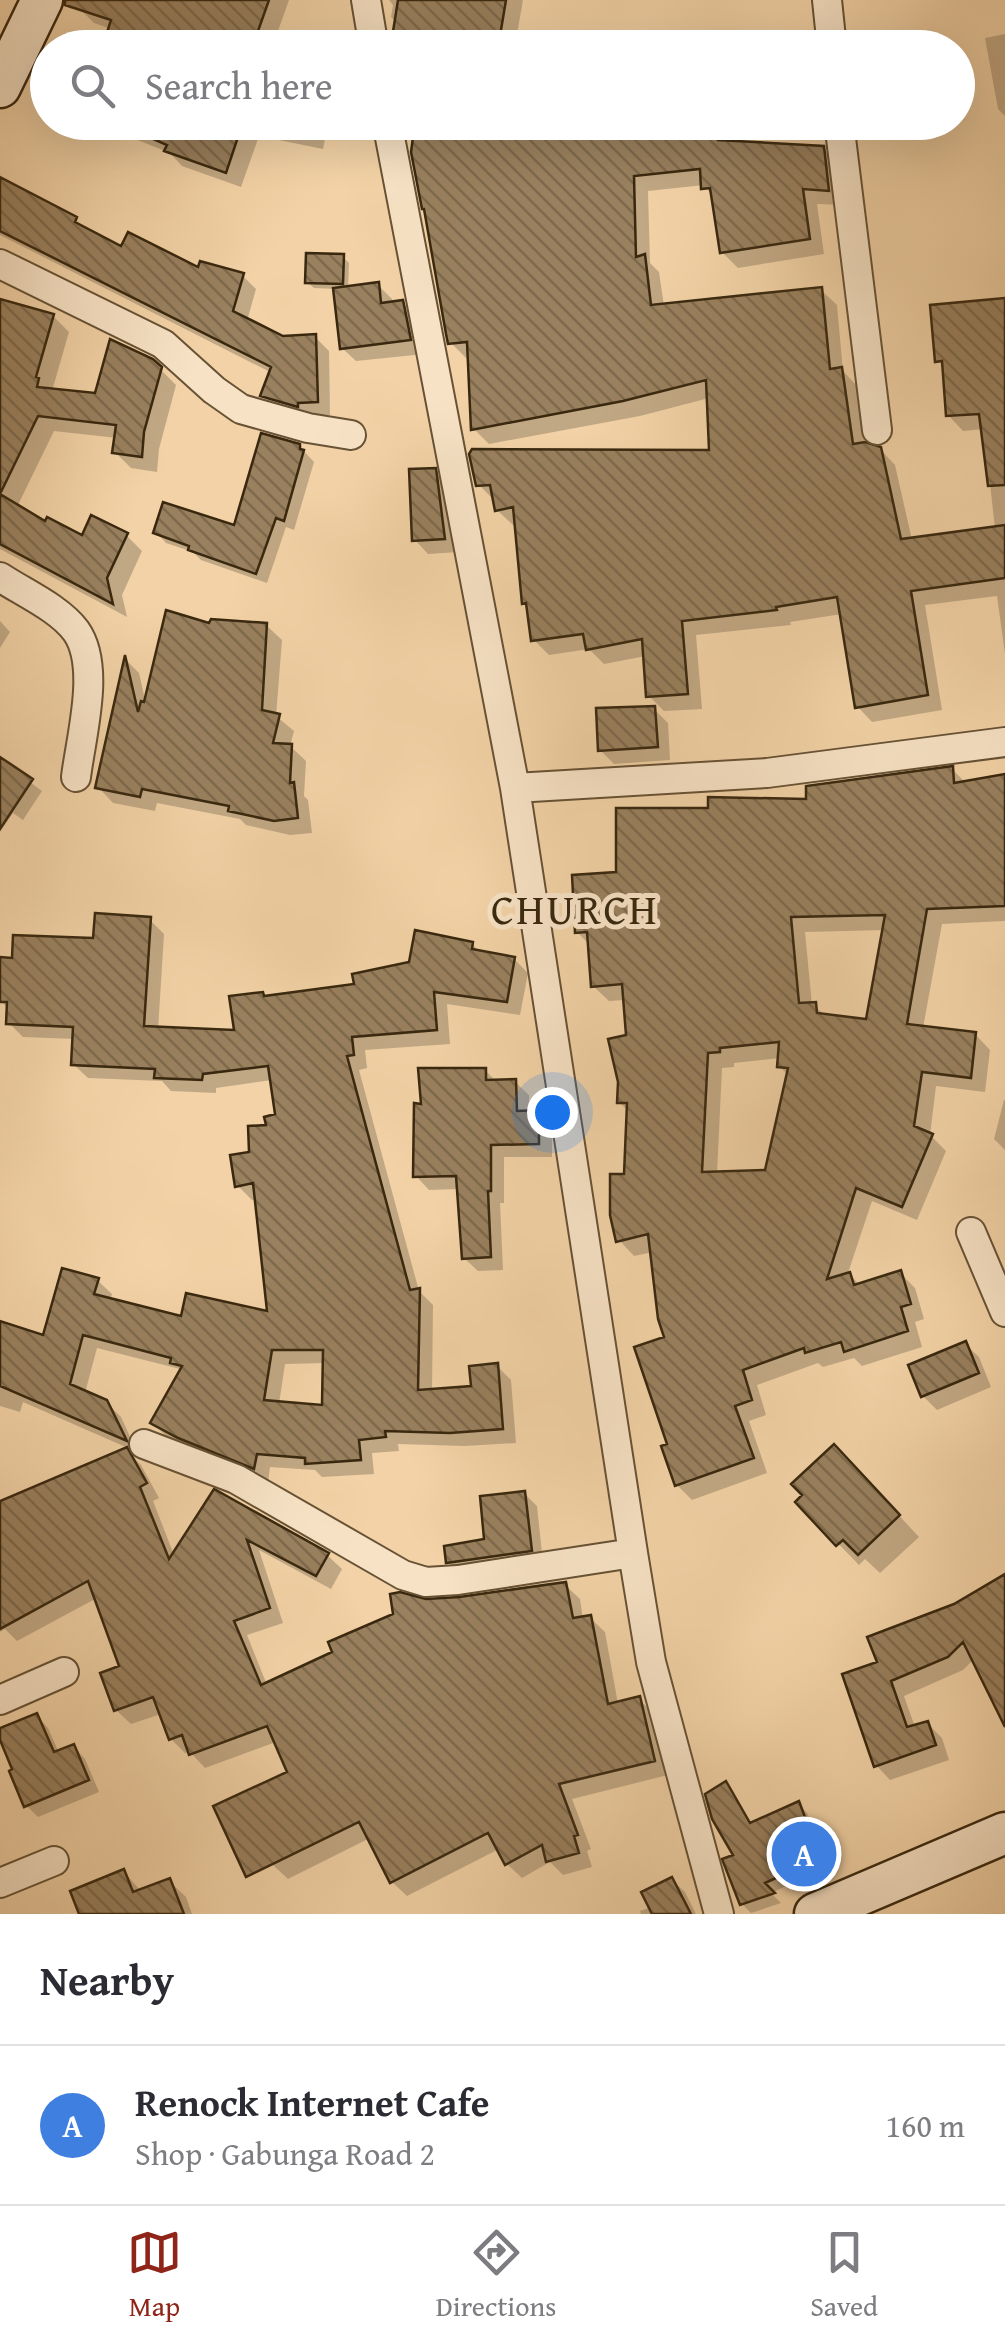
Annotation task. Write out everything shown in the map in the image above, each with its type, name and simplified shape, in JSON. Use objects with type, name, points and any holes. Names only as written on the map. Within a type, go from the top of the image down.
[{"type":"street","points":[[0,87],[42,0]]},
{"type":"street","points":[[366,0],[371,30]]},
{"type":"street","points":[[827,0],[830,30]]},
{"type":"street","points":[[390,140],[515,788],[651,1662],[719,1914]]},
{"type":"street","points":[[841,140],[877,430]]},
{"type":"street","points":[[0,264],[164,344],[241,409],[308,428],[351,434]]},
{"type":"street","points":[[0,577],[57,614],[75,629],[84,646],[90,666],[76,777]]},
{"type":"street","points":[[515,788],[767,773],[1005,742]]},
{"type":"street","points":[[971,1232],[1005,1312]]},
{"type":"street","points":[[144,1444],[236,1479],[404,1575],[426,1582],[632,1553]]},
{"type":"street","points":[[0,1700],[64,1672]]},
{"type":"street","points":[[815,1914],[1005,1833]]},
{"type":"street","points":[[0,1884],[54,1861]]},
{"type":"building","points":[[65,0],[269,0],[258,30],[108,30],[111,20],[65,5]]},
{"type":"building","points":[[398,0],[506,0],[501,30],[393,30]]},
{"type":"building","points":[[156,140],[237,140],[226,173],[164,151],[167,145]]},
{"type":"building","points":[[413,140],[718,140],[824,146],[829,191],[803,189],[810,239],[720,253],[710,188],[701,189],[700,169],[634,176],[636,257],[645,254],[651,305],[822,287],[830,369],[842,367],[853,444],[865,442],[881,447],[901,539],[1005,525],[1005,578],[911,591],[928,695],[855,708],[837,597],[776,607],[777,610],[682,621],[688,694],[646,697],[642,639],[586,650],[583,634],[531,641],[526,603],[522,604],[513,507],[495,511],[490,485],[476,486],[469,454],[472,449],[709,450],[706,380],[623,401],[471,430],[467,342],[448,344],[411,152]]},
{"type":"building","points":[[0,177],[77,217],[75,222],[121,246],[128,232],[198,267],[200,261],[244,273],[233,311],[283,336],[316,334],[318,402],[298,403],[298,407],[260,396],[271,367],[0,231]]},
{"type":"building","points":[[306,253],[344,254],[343,284],[305,283]]},
{"type":"building","points":[[379,282],[381,303],[403,300],[411,340],[340,349],[333,288]]},
{"type":"building","points":[[1005,298],[1005,485],[988,486],[979,414],[946,416],[942,361],[935,362],[930,305]]},
{"type":"building","points":[[0,299],[54,314],[36,377],[37,387],[95,393],[110,339],[162,367],[144,432],[142,457],[112,453],[116,425],[38,416],[0,494]]},
{"type":"building","points":[[261,433],[300,444],[304,450],[284,521],[276,518],[256,574],[153,533],[163,502],[234,525]]},
{"type":"building","points":[[436,468],[445,539],[412,541],[409,469]]},
{"type":"building","points":[[0,494],[45,521],[47,517],[82,535],[91,515],[128,533],[107,578],[113,604],[0,544]]},
{"type":"building","points":[[166,610],[209,623],[211,619],[267,623],[262,710],[280,714],[273,743],[292,744],[290,783],[294,782],[298,818],[274,821],[228,811],[229,806],[142,789],[140,797],[95,788],[125,655],[138,712],[141,701],[144,702]]},
{"type":"building","points":[[655,706],[658,747],[598,751],[596,708]]},
{"type":"building","points":[[0,757],[33,779],[0,829]]},
{"type":"building","points":[[953,766],[954,783],[1005,774],[1005,906],[927,909],[907,1024],[976,1032],[971,1078],[922,1072],[914,1126],[933,1134],[902,1207],[856,1188],[827,1279],[850,1272],[854,1285],[901,1270],[911,1304],[901,1307],[908,1331],[844,1352],[841,1342],[805,1353],[804,1348],[743,1370],[752,1400],[735,1406],[754,1458],[675,1486],[661,1446],[667,1444],[634,1347],[664,1337],[658,1319],[648,1234],[616,1242],[610,1215],[610,1174],[624,1174],[627,1103],[617,1103],[618,1082],[608,1039],[626,1035],[622,984],[591,987],[587,932],[575,933],[572,875],[616,872],[616,808],[708,808],[708,797],[806,799],[806,786]],"holes":[[[885,915],[866,1019],[817,1013],[816,1002],[799,1003],[791,917]],[[779,1042],[777,1067],[788,1068],[765,1170],[702,1172],[708,1053],[720,1052],[720,1048]]]},
{"type":"building","points":[[95,913],[151,917],[144,1026],[234,1030],[229,996],[263,992],[264,996],[354,984],[352,974],[409,962],[415,930],[473,942],[472,949],[515,957],[507,1002],[434,992],[437,1030],[352,1037],[354,1055],[347,1056],[410,1290],[420,1288],[418,1390],[471,1386],[469,1366],[498,1363],[503,1429],[450,1433],[385,1431],[386,1437],[359,1440],[361,1460],[305,1464],[305,1458],[257,1454],[254,1469],[150,1423],[182,1366],[170,1363],[171,1358],[83,1335],[70,1384],[107,1400],[127,1441],[0,1386],[0,1321],[43,1335],[62,1268],[99,1278],[94,1294],[181,1316],[186,1293],[267,1311],[253,1183],[235,1187],[230,1155],[249,1152],[248,1126],[266,1125],[264,1117],[275,1114],[268,1066],[203,1074],[202,1080],[154,1078],[155,1069],[71,1065],[73,1027],[6,1024],[7,1002],[0,1002],[0,957],[12,958],[13,935],[93,938]],"holes":[[[272,1350],[323,1350],[322,1405],[264,1400]]]},
{"type":"building","points":[[418,1068],[486,1068],[486,1080],[516,1079],[517,1111],[539,1110],[539,1144],[491,1145],[491,1257],[462,1259],[456,1176],[413,1177],[414,1103],[421,1104]]},
{"type":"building","points":[[966,1341],[979,1373],[921,1397],[908,1365]]},
{"type":"building","points":[[834,1444],[900,1515],[858,1555],[843,1540],[836,1546],[795,1502],[802,1495],[791,1484]]},
{"type":"building","points":[[127,1447],[147,1483],[140,1487],[169,1559],[214,1489],[329,1553],[316,1576],[247,1540],[270,1608],[234,1621],[261,1685],[332,1652],[328,1642],[393,1614],[390,1594],[400,1592],[426,1599],[459,1597],[566,1582],[573,1618],[591,1615],[608,1704],[640,1696],[655,1761],[559,1784],[578,1835],[574,1836],[579,1853],[546,1862],[542,1845],[505,1865],[488,1833],[390,1883],[359,1822],[246,1877],[213,1806],[287,1772],[267,1726],[189,1755],[182,1735],[169,1740],[153,1697],[114,1711],[100,1673],[119,1666],[88,1581],[0,1629],[0,1501]]},
{"type":"building","points":[[525,1491],[532,1551],[446,1563],[444,1546],[484,1539],[480,1496]]},
{"type":"building","points":[[1005,1574],[1005,1727],[963,1642],[948,1657],[891,1681],[907,1727],[928,1721],[936,1745],[874,1767],[842,1674],[877,1662],[867,1637],[954,1604]]},
{"type":"building","points":[[37,1713],[54,1752],[74,1744],[89,1780],[24,1807],[9,1771],[12,1769],[0,1740],[0,1728]]},
{"type":"building","points":[[726,1781],[750,1823],[799,1801],[820,1858],[765,1883],[775,1893],[740,1905],[722,1859],[733,1855],[712,1819],[705,1794]]},
{"type":"building","points":[[124,1869],[133,1892],[170,1878],[184,1914],[79,1914],[70,1891]]},
{"type":"building","points":[[672,1877],[691,1914],[652,1914],[641,1892]]},
{"type":"place","name":"Renock Internet Cafe","points":[[804,1854]]},
{"type":"district","name":"CHURCH","points":[[575,908]]}]
